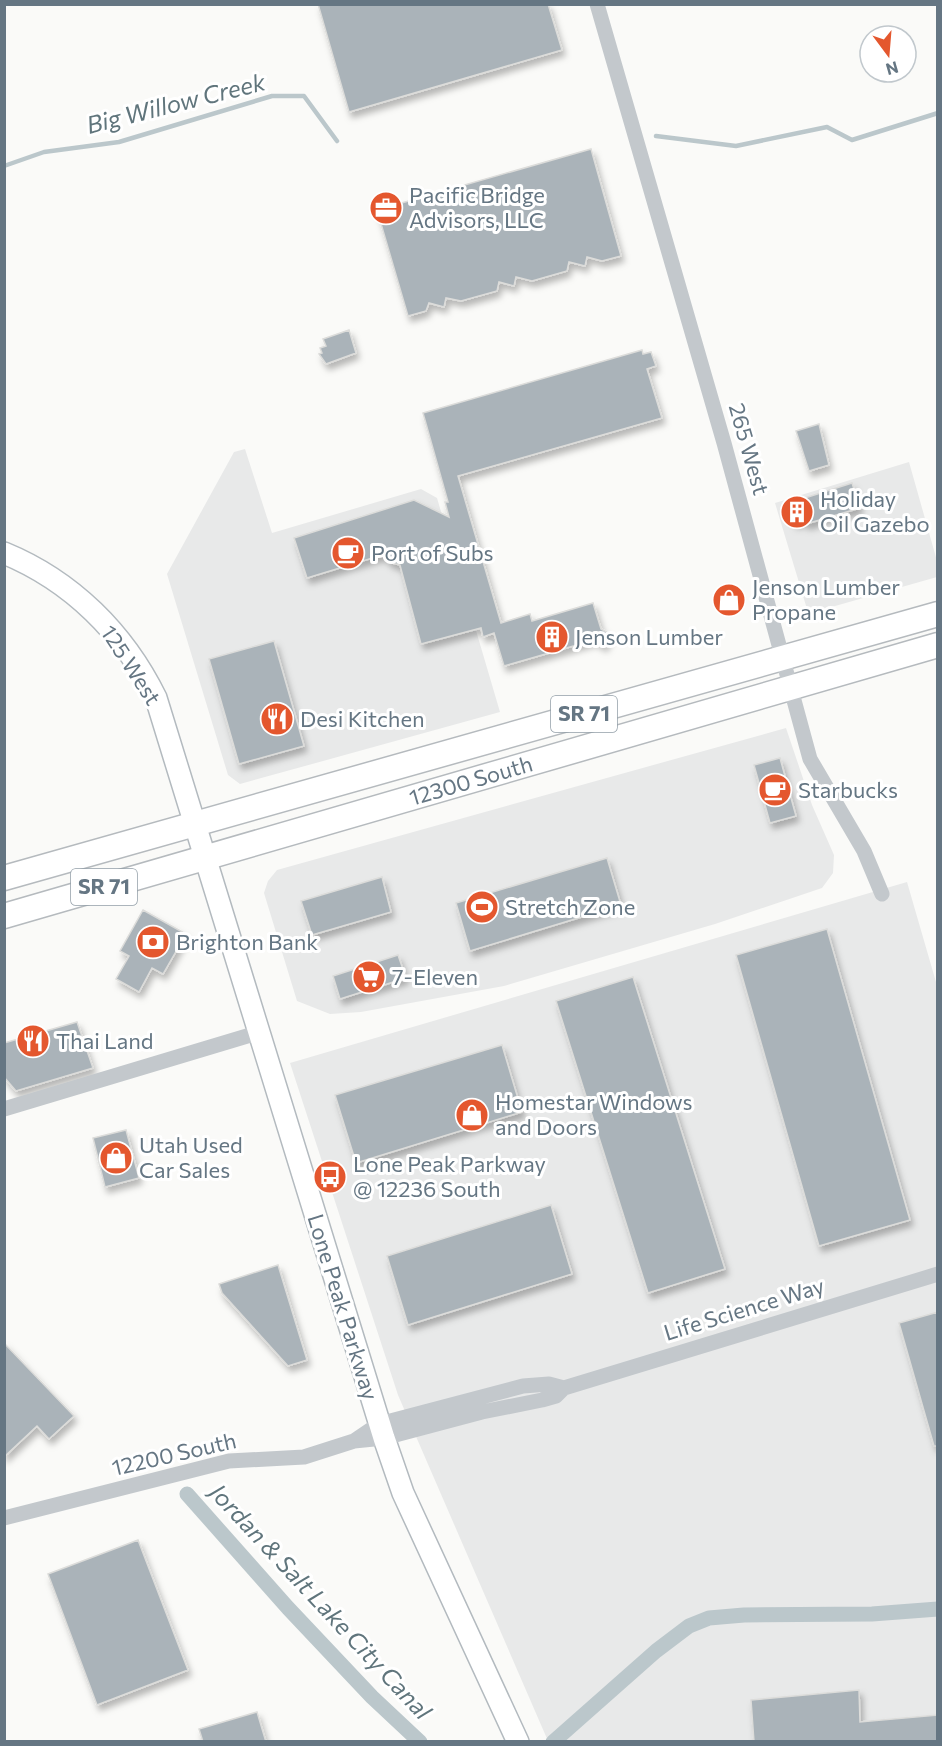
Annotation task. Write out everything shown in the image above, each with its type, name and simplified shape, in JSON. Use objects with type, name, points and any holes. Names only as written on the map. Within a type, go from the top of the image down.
[{"type":"main road","name":"125 West","points":[[4,554],[34,567],[70,591],[102,619],[126,649],[146,680],[160,709],[204,858]]},
{"type":"main road","name":"12300 South","points":[[4,878],[938,614]]},
{"type":"main road","name":"12300 South","points":[[4,916],[938,645]]},
{"type":"main road","name":"Lone Peak Parkway","points":[[204,858],[381,1431],[403,1493],[518,1742]]},
{"type":"street","name":"265 West","points":[[597,4],[723,438],[810,759],[864,851],[882,894]]},
{"type":"street","points":[[4,1109],[257,1033]]},
{"type":"street","name":"Life Science Way","points":[[381,1431],[523,1386],[549,1384],[564,1388],[938,1274]]},
{"type":"street","name":"12200 South","points":[[4,1518],[229,1461],[304,1457],[381,1431]]},
{"type":"shaded area","points":[[245,449],[272,533],[421,489],[437,498],[500,712],[240,784],[228,775],[167,574],[234,452]]},
{"type":"shaded area","points":[[909,462],[937,561],[937,577],[814,612],[807,609],[775,503]]},
{"type":"shaded area","points":[[786,728],[812,805],[834,855],[833,873],[822,888],[715,924],[504,986],[361,1012],[330,1014],[297,1001],[264,893],[268,881],[277,870]]},
{"type":"shaded area","points":[[907,882],[938,989],[937,1741],[548,1741],[398,1395],[290,1063]]},
{"type":"building","points":[[318,4],[548,4],[562,50],[349,112]]},
{"type":"building","points":[[591,149],[621,256],[602,261],[587,257],[585,266],[569,262],[567,271],[532,281],[516,277],[514,286],[499,282],[497,291],[461,301],[446,298],[444,307],[429,303],[426,311],[408,316],[377,210]]},
{"type":"building","points":[[349,330],[356,353],[326,364],[319,354],[322,353],[320,348],[326,346],[323,339]]},
{"type":"building","points":[[642,350],[643,354],[651,352],[656,366],[647,369],[662,418],[458,476],[501,623],[530,614],[532,621],[593,603],[601,629],[610,634],[604,646],[594,640],[504,666],[494,633],[483,637],[481,628],[421,644],[400,565],[392,563],[382,555],[307,578],[294,538],[414,500],[449,517],[445,502],[448,502],[423,413]]},
{"type":"building","points":[[819,424],[829,465],[809,471],[796,431]]},
{"type":"building","points":[[852,483],[860,508],[806,524],[805,520],[794,523],[789,503]]},
{"type":"building","points":[[274,641],[304,746],[239,764],[209,659]]},
{"type":"building","name":"Starbucks","points":[[780,758],[796,816],[770,823],[754,765]]},
{"type":"building","points":[[607,858],[621,905],[470,951],[456,903]]},
{"type":"building","name":"7-Eleven","points":[[382,877],[391,912],[312,935],[301,901]]},
{"type":"building","name":"Brighton Bank","points":[[143,910],[186,934],[163,974],[152,968],[139,992],[116,979],[129,956],[120,951]]},
{"type":"building","points":[[827,929],[910,1220],[819,1246],[736,955]]},
{"type":"building","name":"7-Eleven","points":[[398,955],[406,978],[340,999],[333,976]]},
{"type":"building","points":[[633,977],[725,1269],[648,1293],[556,1001]]},
{"type":"building","points":[[77,1022],[93,1068],[16,1091],[4,1077],[4,1043]]},
{"type":"building","points":[[502,1045],[522,1112],[356,1163],[335,1095]]},
{"type":"building","name":"Utah Used Car Sales","points":[[126,1130],[139,1178],[105,1187],[93,1138]]},
{"type":"building","points":[[551,1205],[572,1274],[408,1325],[387,1256]]},
{"type":"building","points":[[278,1265],[307,1360],[288,1366],[222,1293],[219,1284]]},
{"type":"building","points":[[938,1312],[938,1446],[934,1446],[899,1323]]},
{"type":"building","points":[[4,1343],[74,1416],[49,1439],[37,1426],[4,1457]]},
{"type":"building","points":[[138,1540],[188,1670],[97,1705],[48,1574]]},
{"type":"building","points":[[859,1690],[860,1722],[938,1715],[938,1742],[754,1742],[751,1700]]},
{"type":"building","points":[[257,1712],[266,1742],[203,1742],[199,1729]]},
{"type":"waterway","name":"Big Willow Creek","points":[[4,166],[44,152],[119,142],[272,96],[304,96],[337,141]]},
{"type":"waterway","name":"Big Willow Creek","points":[[656,136],[736,146],[827,127],[852,140],[938,113]]},
{"type":"waterway","name":"Jordan & Salt Lake City Canal","points":[[187,1494],[288,1608],[372,1697],[420,1742]]},
{"type":"waterway","name":"Jordan & Salt Lake City Canal","points":[[553,1742],[656,1651],[689,1626],[709,1618],[744,1615],[872,1614],[938,1609]]},
{"type":"place","name":"Pacific Bridge Advisors, LLC","points":[[386,208]]},
{"type":"place","name":"Holiday Oil Gazebo","points":[[797,512]]},
{"type":"place","name":"Port of Subs","points":[[348,553]]},
{"type":"place","name":"Jenson Lumber Propane","points":[[729,600]]},
{"type":"place","name":"Jenson Lumber","points":[[552,637]]},
{"type":"place","name":"Desi Kitchen","points":[[277,719]]},
{"type":"place","name":"Starbucks","points":[[775,790]]},
{"type":"place","name":"Stretch Zone","points":[[482,907]]},
{"type":"place","name":"Brighton Bank","points":[[153,942]]},
{"type":"place","name":"7-Eleven","points":[[369,977]]},
{"type":"place","name":"Thai Land","points":[[33,1041]]},
{"type":"place","name":"Homestar Windows and Doors","points":[[472,1115]]},
{"type":"place","name":"Utah Used Car Sales","points":[[116,1158]]},
{"type":"place","name":"Lone Peak Parkway @ 12236 South","points":[[330,1177]]}]
